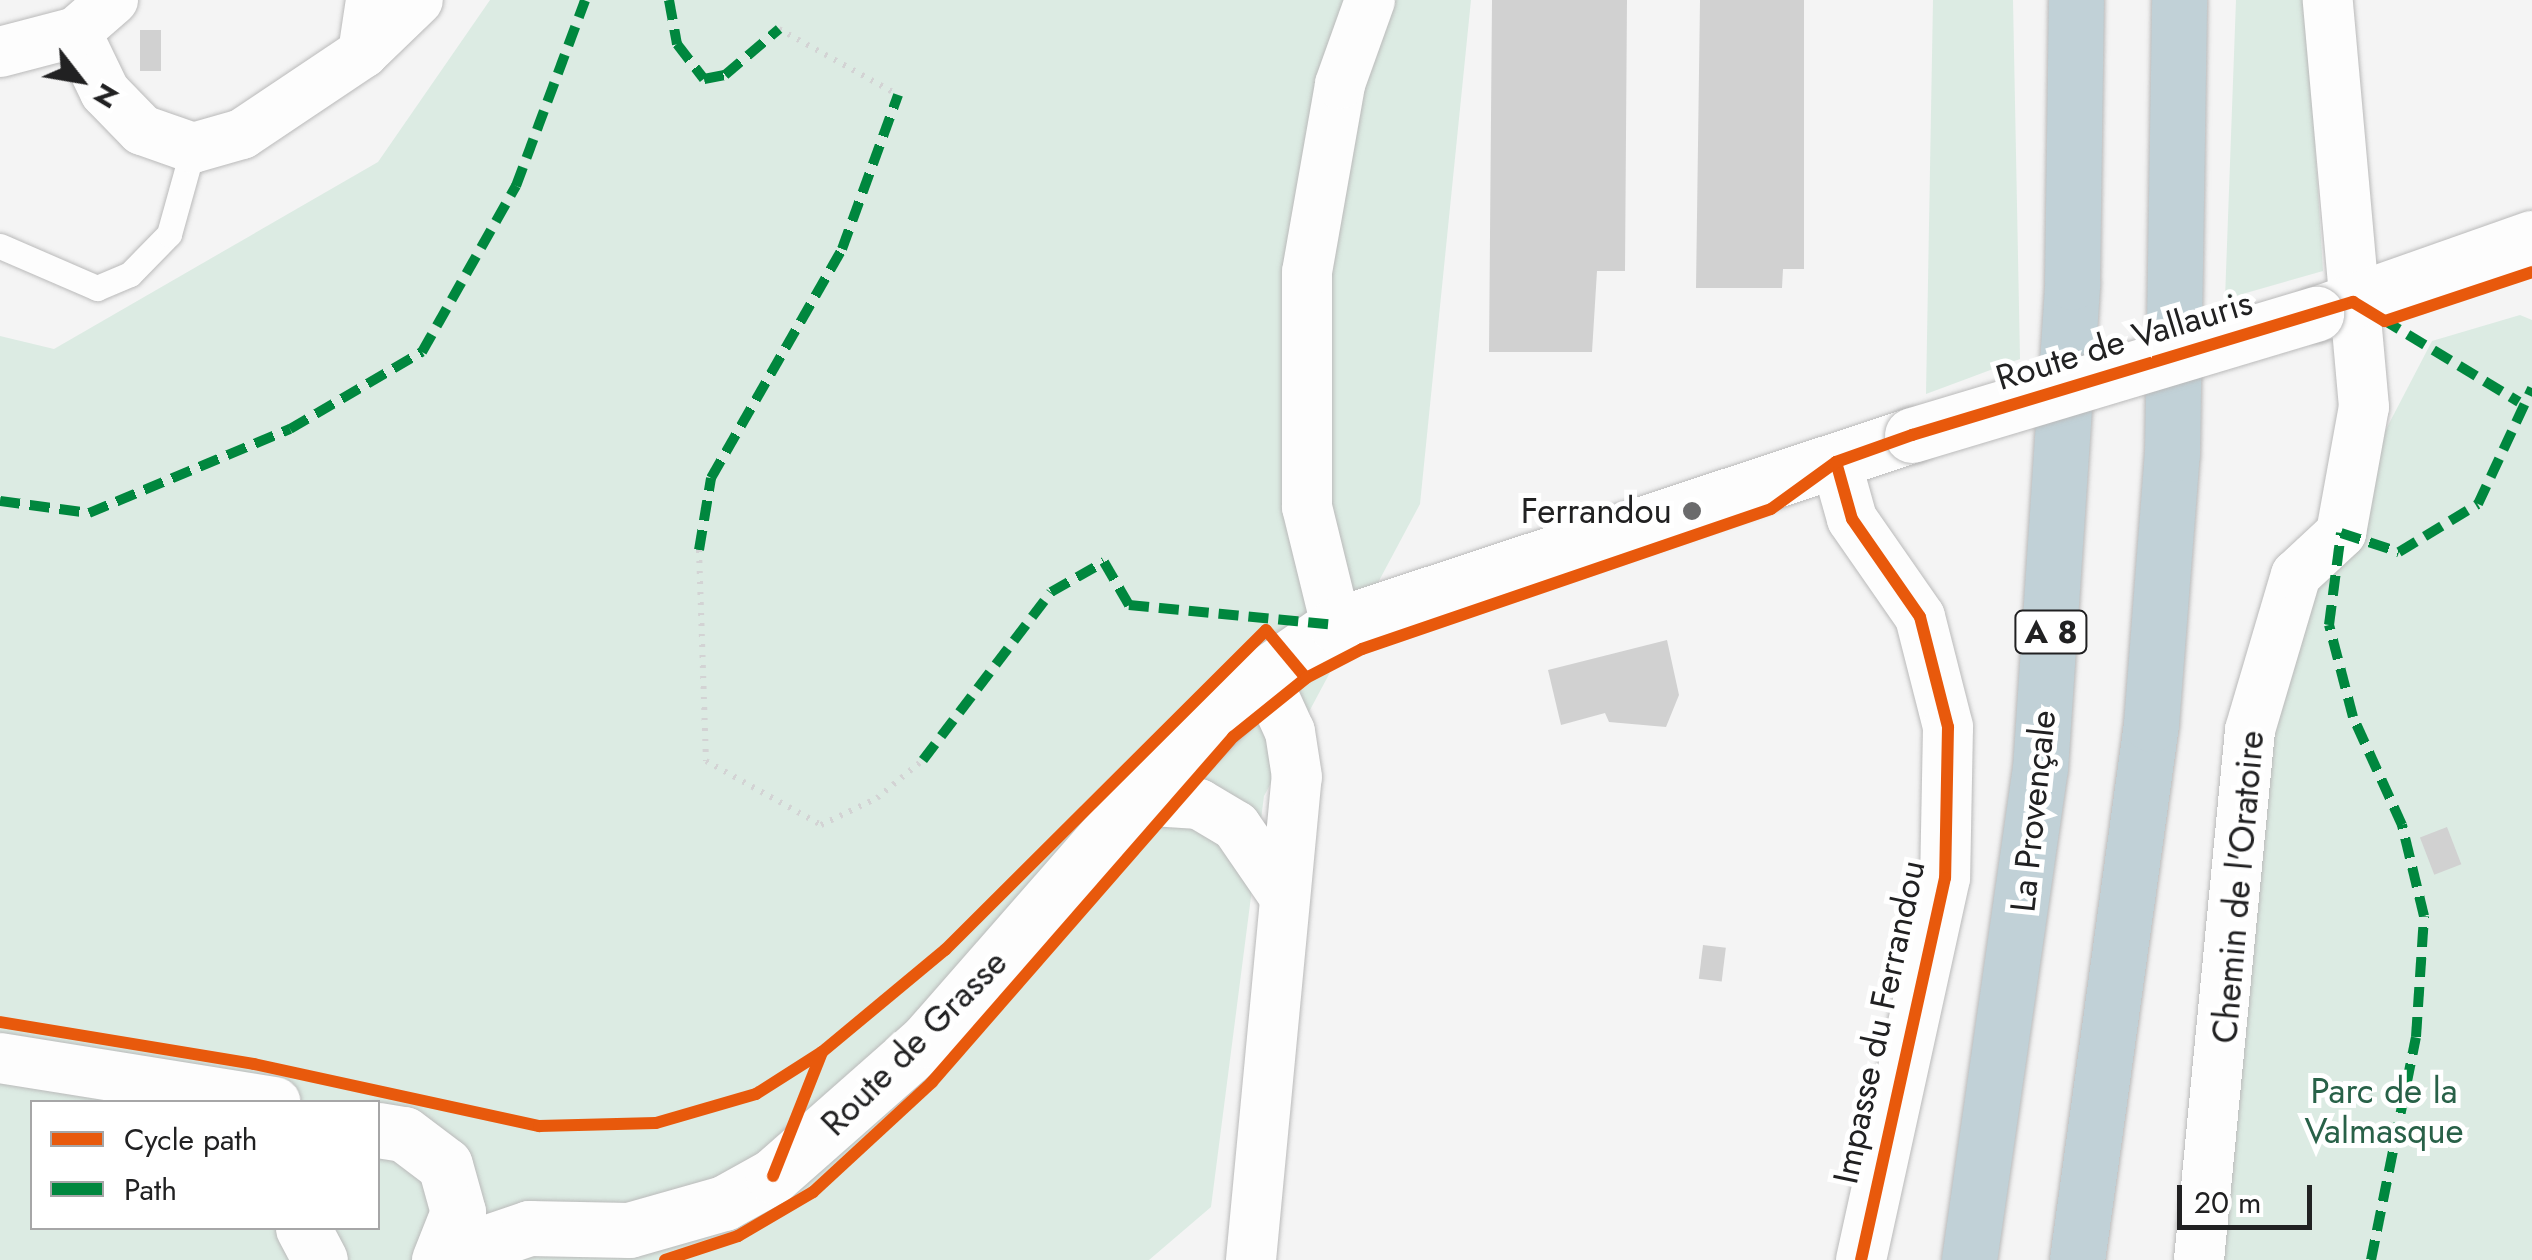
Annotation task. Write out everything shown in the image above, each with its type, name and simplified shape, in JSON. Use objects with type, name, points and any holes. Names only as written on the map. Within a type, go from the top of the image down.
[{"type":"highway","name":"La Provençale","points":[[1970,1260],[2040,769],[2072,282],[2076,0]]},
{"type":"highway","points":[[2077,1260],[2151,724],[2172,454],[2179,0]]},
{"type":"main road","name":"Route de Vallauris","points":[[1336,625],[1912,435],[2335,308],[2532,238]]},
{"type":"main road","name":"Route de Grasse","points":[[440,1259],[529,1228],[629,1230],[724,1203],[773,1176],[928,1040],[1137,800],[1264,675],[1336,625]]},
{"type":"main road","points":[[380,1131],[427,1146],[456,1188],[453,1236],[440,1259]]},
{"type":"main road","name":"Route de Grasse","points":[[456,1188],[529,1228]]},
{"type":"main road","points":[[282,1260],[300,1230]]},
{"type":"main road","points":[[302,1230],[320,1260]]},
{"type":"street","points":[[0,52],[76,32],[114,0]]},
{"type":"street","points":[[363,53],[372,0]]},
{"type":"street","points":[[76,32],[105,92],[142,130],[192,148],[242,134],[363,53],[418,0]]},
{"type":"street","points":[[1336,625],[1307,507],[1307,272],[1340,84],[1370,0]]},
{"type":"street","name":"Chemin de l'Oratoire","points":[[2198,1260],[2250,730],[2296,576],[2341,533],[2364,407],[2335,308],[2328,0]]},
{"type":"street","name":"Impasse du Ferrandou","points":[[1836,462],[1852,519],[1920,617],[1948,727],[1944,878],[1861,1260]]},
{"type":"street","points":[[1251,1260],[1282,893],[1296,777],[1290,732],[1264,675]]},
{"type":"street","points":[[1137,800],[1199,804],[1236,826],[1282,893]]},
{"type":"street","points":[[0,1058],[263,1100]]},
{"type":"lane","points":[[0,246],[97,288],[130,274],[170,234],[192,148]]},
{"type":"path","points":[[779,29],[898,95]]},
{"type":"path","points":[[699,550],[706,761],[821,825],[877,798],[923,760]]},
{"type":"green space","points":[[490,0],[1471,0],[1420,504],[1264,796],[1211,1207],[1149,1260],[0,1260],[0,336],[54,349],[378,162]]},
{"type":"green space","points":[[1933,0],[2013,0],[2020,359],[1926,394]]},
{"type":"green space","points":[[2236,0],[2306,0],[2323,271],[2225,299]]},
{"type":"green space","name":"Parc de la Valmasque","points":[[2520,315],[2532,320],[2532,1260],[2223,1260],[2267,735],[2294,606],[2432,341]]},
{"type":"building","points":[[1492,0],[1627,0],[1625,271],[1597,271],[1592,352],[1489,352]]},
{"type":"building","points":[[1700,0],[1804,0],[1804,269],[1783,269],[1782,288],[1696,288]]},
{"type":"building","points":[[140,30],[161,30],[161,71],[140,71]]},
{"type":"building","points":[[1667,640],[1679,695],[1666,727],[1609,722],[1605,713],[1561,725],[1548,670]]},
{"type":"building","points":[[2447,827],[2461,864],[2434,875],[2420,837]]},
{"type":"building","points":[[1703,945],[1726,948],[1722,982],[1699,979]]},
{"type":"marked path","points":[[0,501],[89,513],[290,429],[422,352],[516,186],[585,0]]},
{"type":"marked path","points":[[669,0],[677,44],[704,79],[725,75],[779,29]]},
{"type":"marked path","points":[[699,550],[711,478],[842,249],[898,95]]},
{"type":"marked path","points":[[2382,319],[2519,402]]},
{"type":"marked path","points":[[2371,1260],[2416,1037],[2424,916],[2402,825],[2353,717],[2329,625],[2341,533],[2399,552],[2478,504],[2532,388]]},
{"type":"marked path","points":[[923,760],[1051,592],[1104,562],[1129,605],[1336,625]]},
{"type":"cycle path","points":[[665,1260],[738,1236],[813,1192],[932,1082],[1233,737],[1306,678],[1362,649],[1771,509],[1836,462],[1912,435],[2353,302],[2385,321],[2532,272]]},
{"type":"cycle path","points":[[1836,462],[1852,519],[1920,617],[1948,727],[1945,878],[1861,1260]]},
{"type":"cycle path","points":[[0,1022],[254,1064],[539,1126],[656,1123],[756,1094],[822,1052],[945,950],[1266,630],[1306,678]]},
{"type":"cycle path","points":[[773,1176],[822,1052]]},
{"type":"place","name":"Ferrandou","points":[[1692,511]]}]
